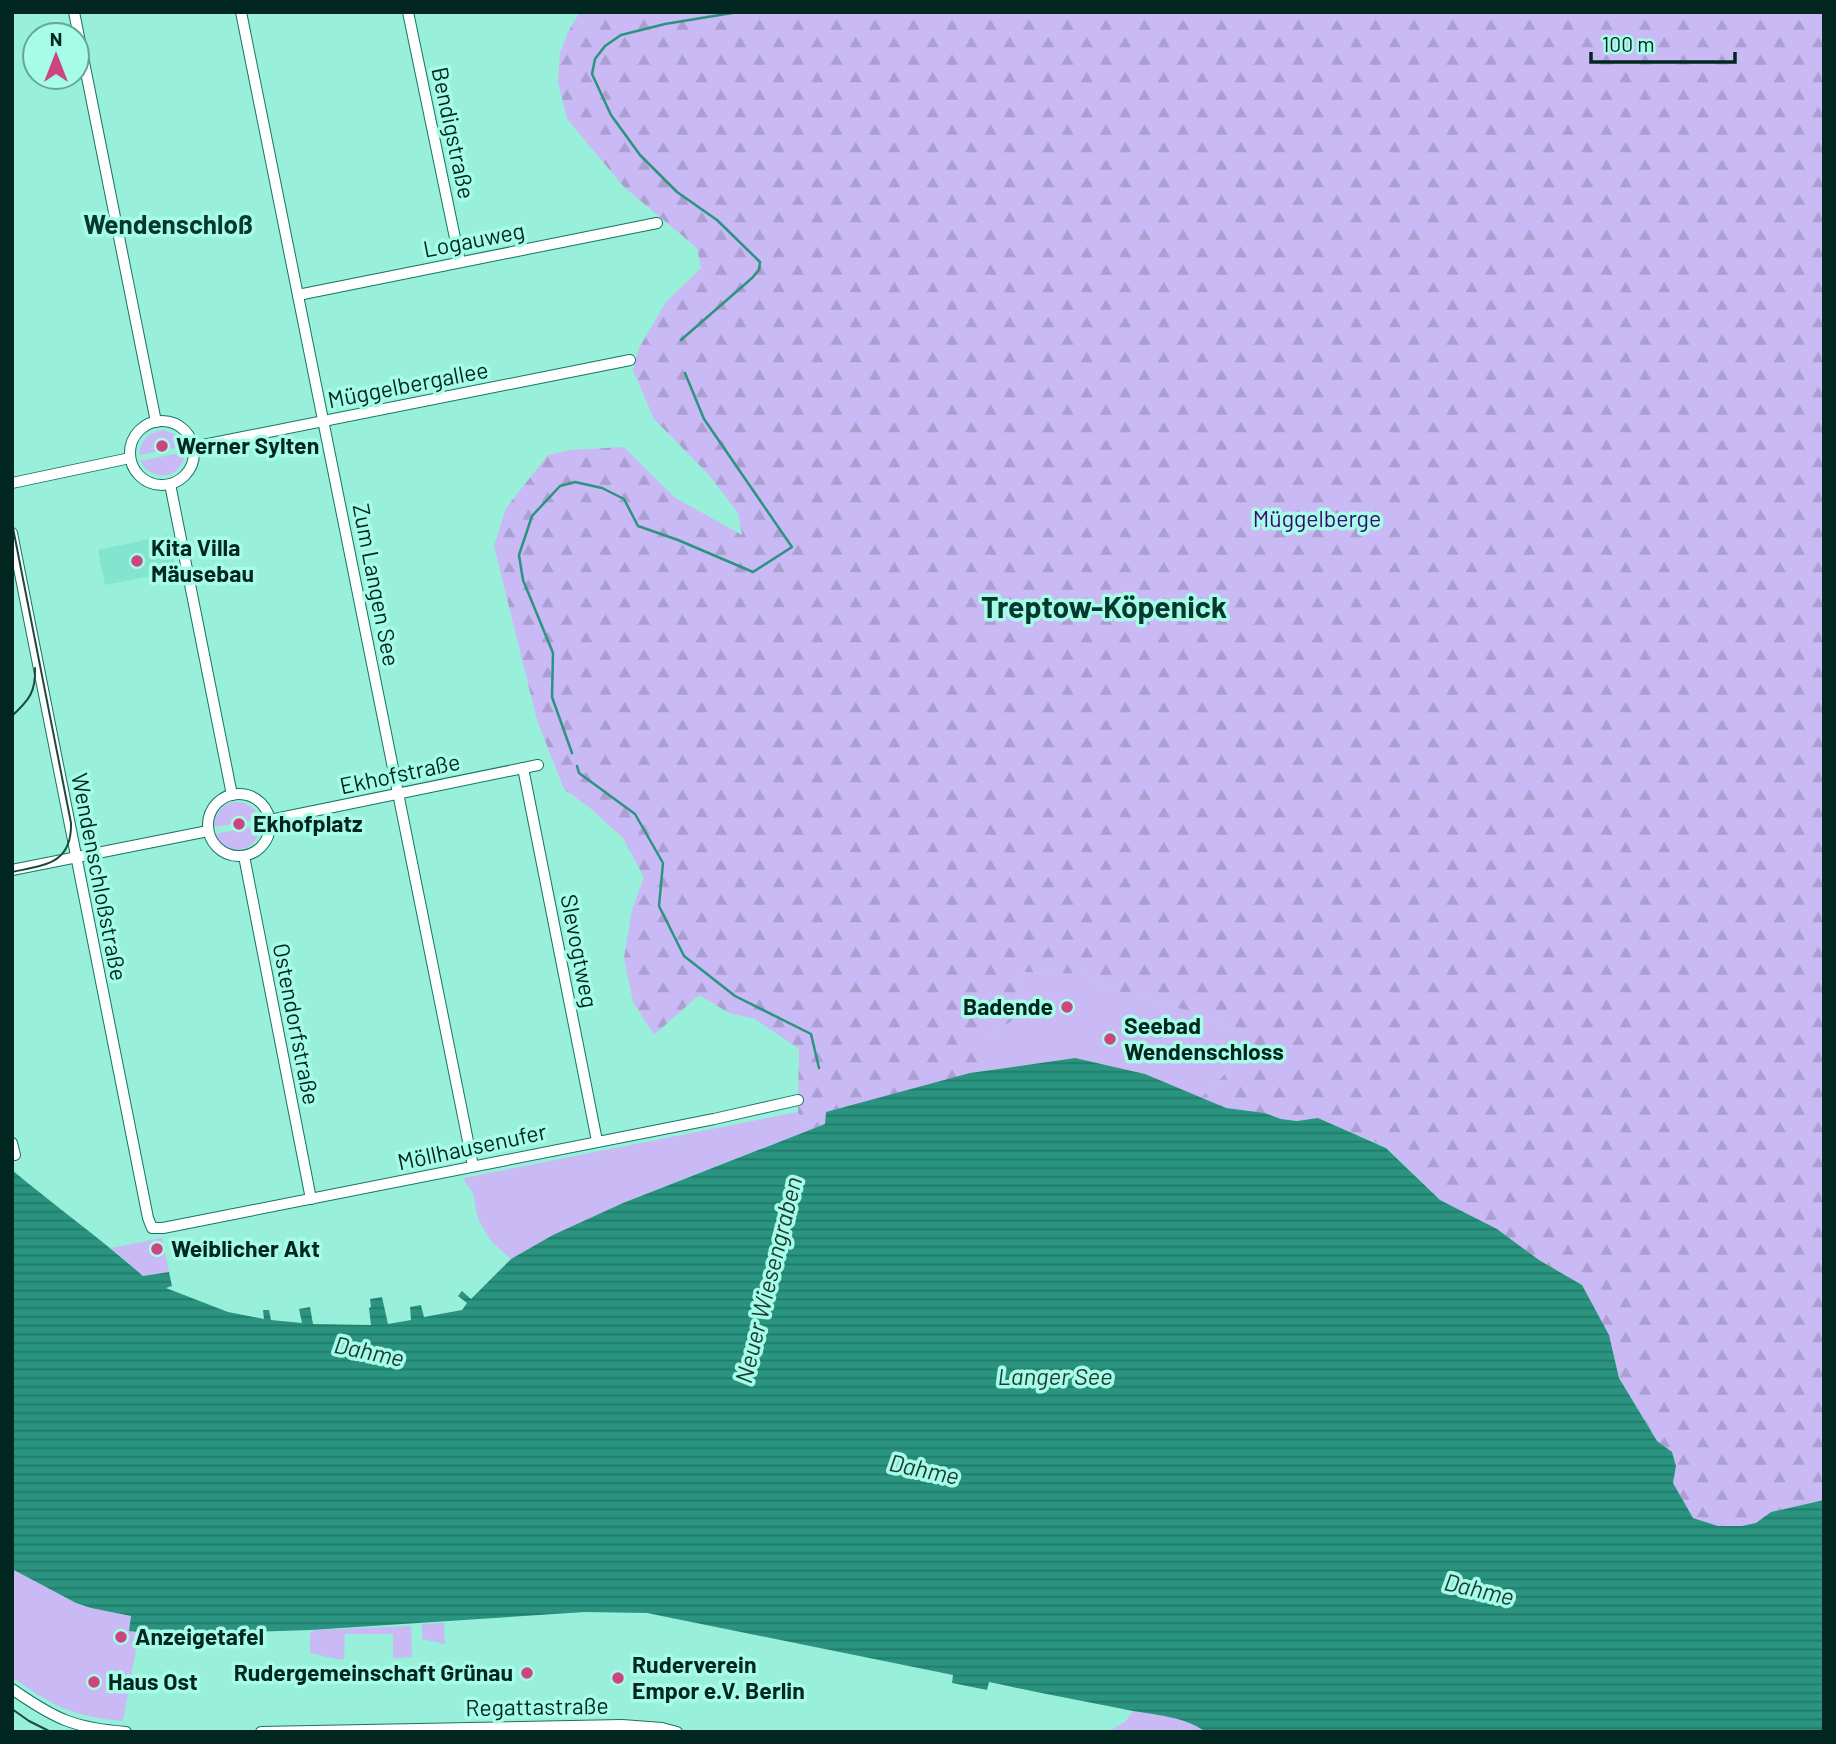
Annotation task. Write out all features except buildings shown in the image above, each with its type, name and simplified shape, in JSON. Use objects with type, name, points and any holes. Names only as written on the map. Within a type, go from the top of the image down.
[{"type":"street","points":[[74,12],[156,422]]},
{"type":"street","name":"Zum Langen See","points":[[242,12],[472,1166]]},
{"type":"street","name":"Bendigstraße","points":[[408,12],[460,262]]},
{"type":"street","name":"Logauweg","points":[[298,295],[657,223]]},
{"type":"street","name":"Müggelbergallee","points":[[193,447],[630,360]]},
{"type":"street","points":[[156,422],[173,423],[180,427],[186,432],[193,447],[193,460],[187,473],[170,484],[161,485],[144,480],[130,458],[134,439],[139,431],[156,422]]},
{"type":"street","points":[[12,483],[130,458]]},
{"type":"street","points":[[170,484],[232,795]]},
{"type":"street","name":"Wendenschloßstraße","points":[[12,533],[148,1221],[152,1228]]},
{"type":"street","name":"Ekhofstraße","points":[[270,820],[538,765]]},
{"type":"street","name":"Slevogtweg","points":[[523,768],[597,1141]]},
{"type":"street","points":[[242,794],[260,802],[267,810],[270,820],[270,830],[261,848],[244,856],[234,857],[217,848],[211,840],[207,822],[215,804],[223,798],[242,794]]},
{"type":"street","points":[[12,870],[208,831]]},
{"type":"street","name":"Ostendorfstraße","points":[[244,856],[311,1199]]},
{"type":"street","name":"Möllhausenufer","points":[[152,1228],[311,1199],[798,1100]]},
{"type":"street","points":[[12,1143],[15,1155]]},
{"type":"street","points":[[12,1689],[47,1713],[68,1723],[91,1730],[126,1732]]},
{"type":"street","name":"Regattastraße","points":[[261,1732],[622,1725],[677,1732]]},
{"type":"shaded area","name":"Kita Villa Mäusebau","points":[[168,535],[176,571],[105,585],[98,550]]},
{"type":"green space","name":"Müggelberge","points":[[580,12],[1824,12],[1824,1500],[1771,1512],[1757,1523],[1742,1526],[1718,1526],[1693,1518],[1673,1483],[1676,1466],[1672,1452],[1657,1441],[1619,1378],[1609,1335],[1582,1285],[1539,1260],[1497,1229],[1440,1200],[1386,1147],[1318,1118],[1297,1121],[1281,1119],[1265,1113],[1226,1108],[1200,1099],[1230,1069],[1237,1030],[1222,1024],[1176,1007],[1117,991],[1085,974],[1022,972],[1025,1013],[976,1045],[981,1071],[826,1112],[825,1124],[805,1132],[798,1112],[799,1049],[755,1019],[729,1013],[699,995],[654,1035],[633,1002],[624,958],[632,910],[644,877],[623,838],[564,789],[537,720],[494,546],[506,508],[548,455],[570,450],[624,447],[674,497],[742,535],[738,513],[709,475],[654,419],[633,370],[639,348],[666,302],[701,268],[697,248],[624,187],[567,119],[558,82],[560,53]]},
{"type":"green space","points":[[163,430],[177,435],[185,446],[139,455],[146,438]]},
{"type":"green space","points":[[185,452],[179,468],[167,475],[153,473],[140,461]]},
{"type":"green space","points":[[232,802],[249,805],[260,819],[214,827],[218,812]]},
{"type":"green space","points":[[261,825],[255,841],[241,849],[227,847],[215,834]]},
{"type":"green space","name":"Seebad Wendenschloss","points":[[1022,972],[1085,974],[1117,991],[1177,1007],[1238,1030],[1230,1069],[1200,1099],[1145,1074],[1075,1058],[981,1071],[975,1045],[1025,1013]]},
{"type":"green space","points":[[798,1112],[805,1132],[619,1206],[511,1259],[491,1241],[478,1219],[473,1193],[464,1178]]},
{"type":"green space","points":[[162,1238],[169,1272],[143,1276],[111,1248]]},
{"type":"green space","points":[[12,1569],[76,1603],[131,1616],[129,1631],[139,1632],[123,1721],[90,1717],[64,1708],[12,1677]]},
{"type":"green space","points":[[444,1623],[445,1644],[422,1639],[422,1624]]},
{"type":"green space","points":[[411,1626],[412,1657],[393,1658],[393,1634],[345,1634],[344,1659],[310,1653],[310,1633],[313,1630]]},
{"type":"green space","points":[[1133,1711],[1180,1720],[1206,1732],[1108,1732],[1125,1722]]},
{"type":"water","name":"Langer See","points":[[1075,1058],[1145,1074],[1226,1108],[1265,1113],[1297,1121],[1318,1118],[1386,1148],[1440,1200],[1497,1229],[1539,1260],[1582,1285],[1609,1335],[1619,1378],[1657,1441],[1672,1452],[1676,1466],[1673,1483],[1693,1518],[1718,1526],[1742,1526],[1756,1523],[1771,1512],[1824,1500],[1824,1732],[1206,1732],[1168,1717],[989,1682],[987,1690],[952,1683],[953,1675],[647,1613],[585,1612],[311,1630],[173,1631],[173,1635],[140,1628],[139,1632],[129,1631],[131,1616],[76,1603],[12,1569],[12,1170],[143,1276],[169,1272],[172,1286],[166,1288],[228,1312],[264,1319],[263,1310],[269,1310],[271,1320],[302,1323],[299,1309],[310,1307],[313,1324],[371,1325],[370,1299],[382,1297],[388,1324],[411,1320],[410,1307],[421,1305],[424,1317],[462,1310],[467,1303],[458,1296],[462,1291],[471,1299],[511,1259],[553,1235],[623,1203],[825,1124],[826,1112],[970,1073]]},
{"type":"waterway","points":[[681,340],[752,278],[759,270],[760,262],[717,220],[677,192],[640,155],[611,115],[592,74],[595,59],[605,46],[621,35],[665,24],[738,12]]},
{"type":"waterway","points":[[572,753],[552,697],[553,653],[523,580],[519,555],[532,516],[560,486],[575,482],[602,488],[624,499],[638,526],[753,572],[792,547],[704,419],[685,373]]},
{"type":"waterway","points":[[577,766],[579,773],[635,814],[663,863],[659,906],[684,956],[735,996],[811,1034],[819,1068]]},
{"type":"tram line","points":[[12,523],[71,823],[67,847],[61,855],[45,864],[12,872]]},
{"type":"tram line","points":[[12,716],[30,695],[35,668]]},
{"type":"tram line","points":[[12,1709],[51,1732]]},
{"type":"place","name":"Werner Sylten","points":[[162,446]]},
{"type":"place","name":"Kita Villa Mäusebau","points":[[137,561]]},
{"type":"place","name":"Ekhofplatz","points":[[239,824]]},
{"type":"place","name":"Badende","points":[[1067,1007]]},
{"type":"place","name":"Seebad Wendenschloss","points":[[1110,1039]]},
{"type":"place","name":"Weiblicher Akt","points":[[157,1249]]},
{"type":"place","name":"Anzeigetafel","points":[[121,1637]]},
{"type":"place","name":"Rudergemeinschaft Grünau","points":[[527,1673]]},
{"type":"place","name":"Ruderverein Empor e.V. Berlin","points":[[618,1678]]},
{"type":"place","name":"Haus Ost","points":[[94,1682]]},
{"type":"district","name":"Wendenschloß","points":[[168,225]]},
{"type":"district","name":"Treptow-Köpenick","points":[[1104,608]]},
{"type":"water label","name":"Neuer Wiesengraben","points":[[769,1280]]},
{"type":"water label","name":"Dahme","points":[[369,1352]]},
{"type":"water label","name":"Dahme","points":[[924,1470]]},
{"type":"water label","name":"Dahme","points":[[1479,1590]]}]
